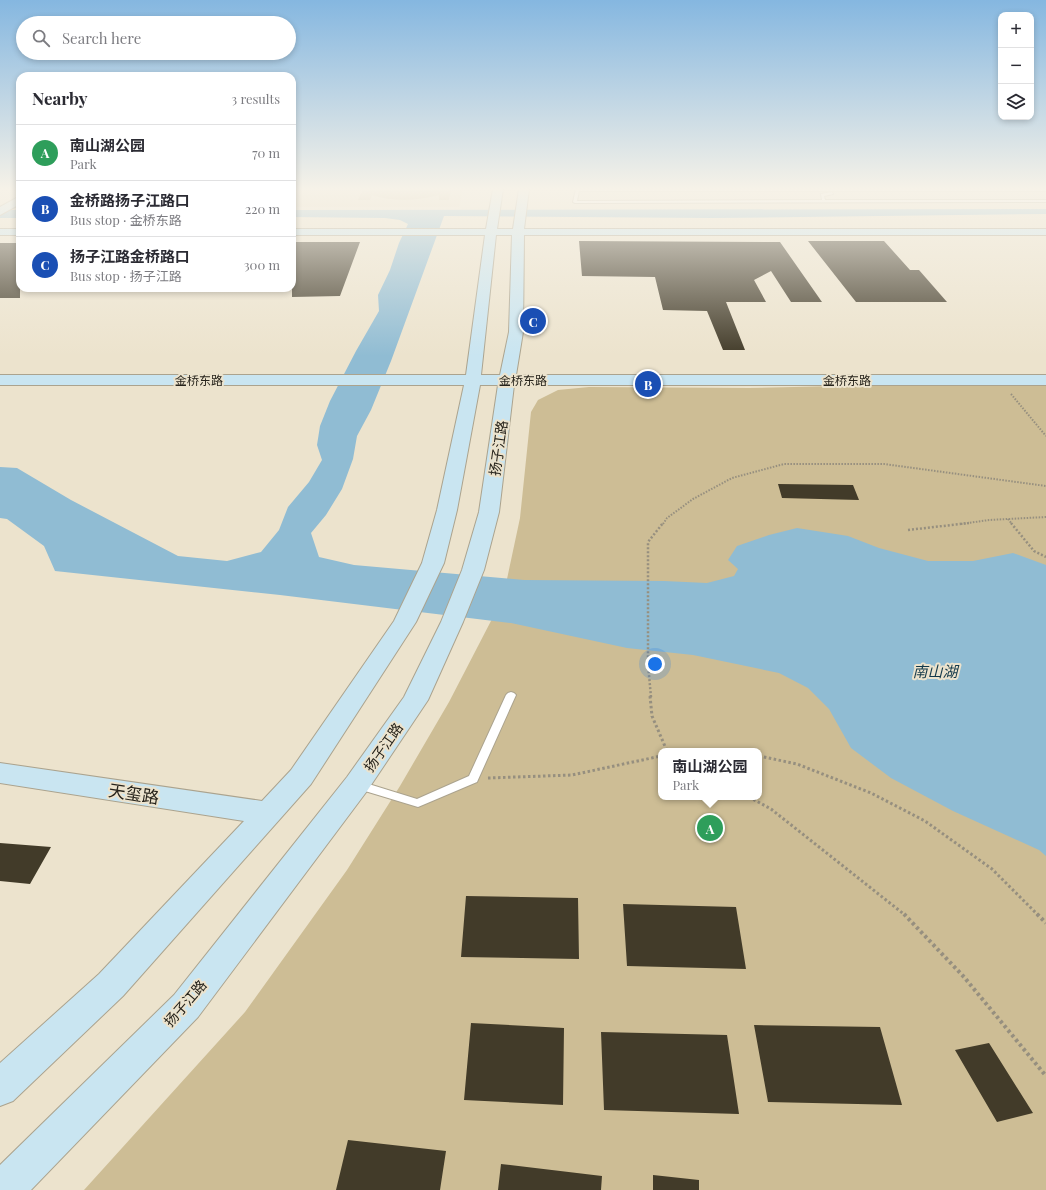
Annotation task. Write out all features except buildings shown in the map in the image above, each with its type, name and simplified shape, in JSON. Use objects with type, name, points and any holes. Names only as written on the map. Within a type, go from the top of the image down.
[{"type":"street","points":[[0,1088],[111,985],[301,777],[406,622],[433,563],[447,510],[474,375],[490,245]]},
{"type":"street","name":"扬子江路","points":[[4,1190],[186,1006],[357,784],[415,700],[452,622],[473,570],[489,512],[508,375],[516,332],[518,245]]},
{"type":"street","name":"金桥东路","points":[[0,369],[395,375],[1046,380]]},
{"type":"street","name":"金桥东路","points":[[508,375],[1046,370]]},
{"type":"street","name":"金桥东路","points":[[0,380],[336,374]]},
{"type":"street","name":"天玺路","points":[[0,773],[267,813]]},
{"type":"lane","points":[[357,784],[418,803],[473,779],[511,694]]},
{"type":"path","points":[[990,370],[1046,436]]},
{"type":"path","points":[[665,748],[652,716],[648,664],[648,542],[666,518],[693,499],[732,478],[784,464],[835,462],[884,464],[1046,486]]},
{"type":"path","points":[[908,530],[1008,519],[1046,517]]},
{"type":"path","points":[[1008,519],[1034,551],[1046,557]]},
{"type":"path","points":[[473,779],[572,775],[658,757]]},
{"type":"path","points":[[762,757],[797,764],[871,794],[925,821],[992,869],[1046,923]]},
{"type":"path","points":[[755,800],[771,808],[900,910],[964,977],[1046,1076]]},
{"type":"shaded area","points":[[837,386],[1046,386],[1046,1190],[84,1190],[245,1012],[347,870],[400,786],[449,702],[492,619],[507,579],[520,518],[531,412],[538,400],[558,390],[589,387],[749,388]]},
{"type":"water","name":"南山湖","points":[[398,245],[434,245],[391,361],[371,410],[357,436],[353,459],[342,489],[326,515],[311,533],[319,557],[354,565],[524,580],[664,581],[707,583],[734,576],[738,569],[728,560],[737,546],[769,535],[797,528],[848,536],[879,548],[928,561],[973,561],[1013,553],[1046,565],[1046,856],[1039,850],[953,811],[891,778],[851,748],[829,709],[808,688],[779,673],[693,655],[627,648],[511,623],[280,595],[55,571],[44,546],[7,519],[0,518],[0,467],[17,468],[71,500],[178,556],[227,561],[261,552],[279,530],[288,507],[309,482],[322,460],[317,445],[320,426],[330,401],[379,311],[378,295],[390,270]]},
{"type":"place","name":"扬子江路金桥路口","points":[[533,321]]},
{"type":"place","name":"金桥路扬子江路口","points":[[648,384]]},
{"type":"place","name":"南山湖公园","points":[[710,828]]}]
